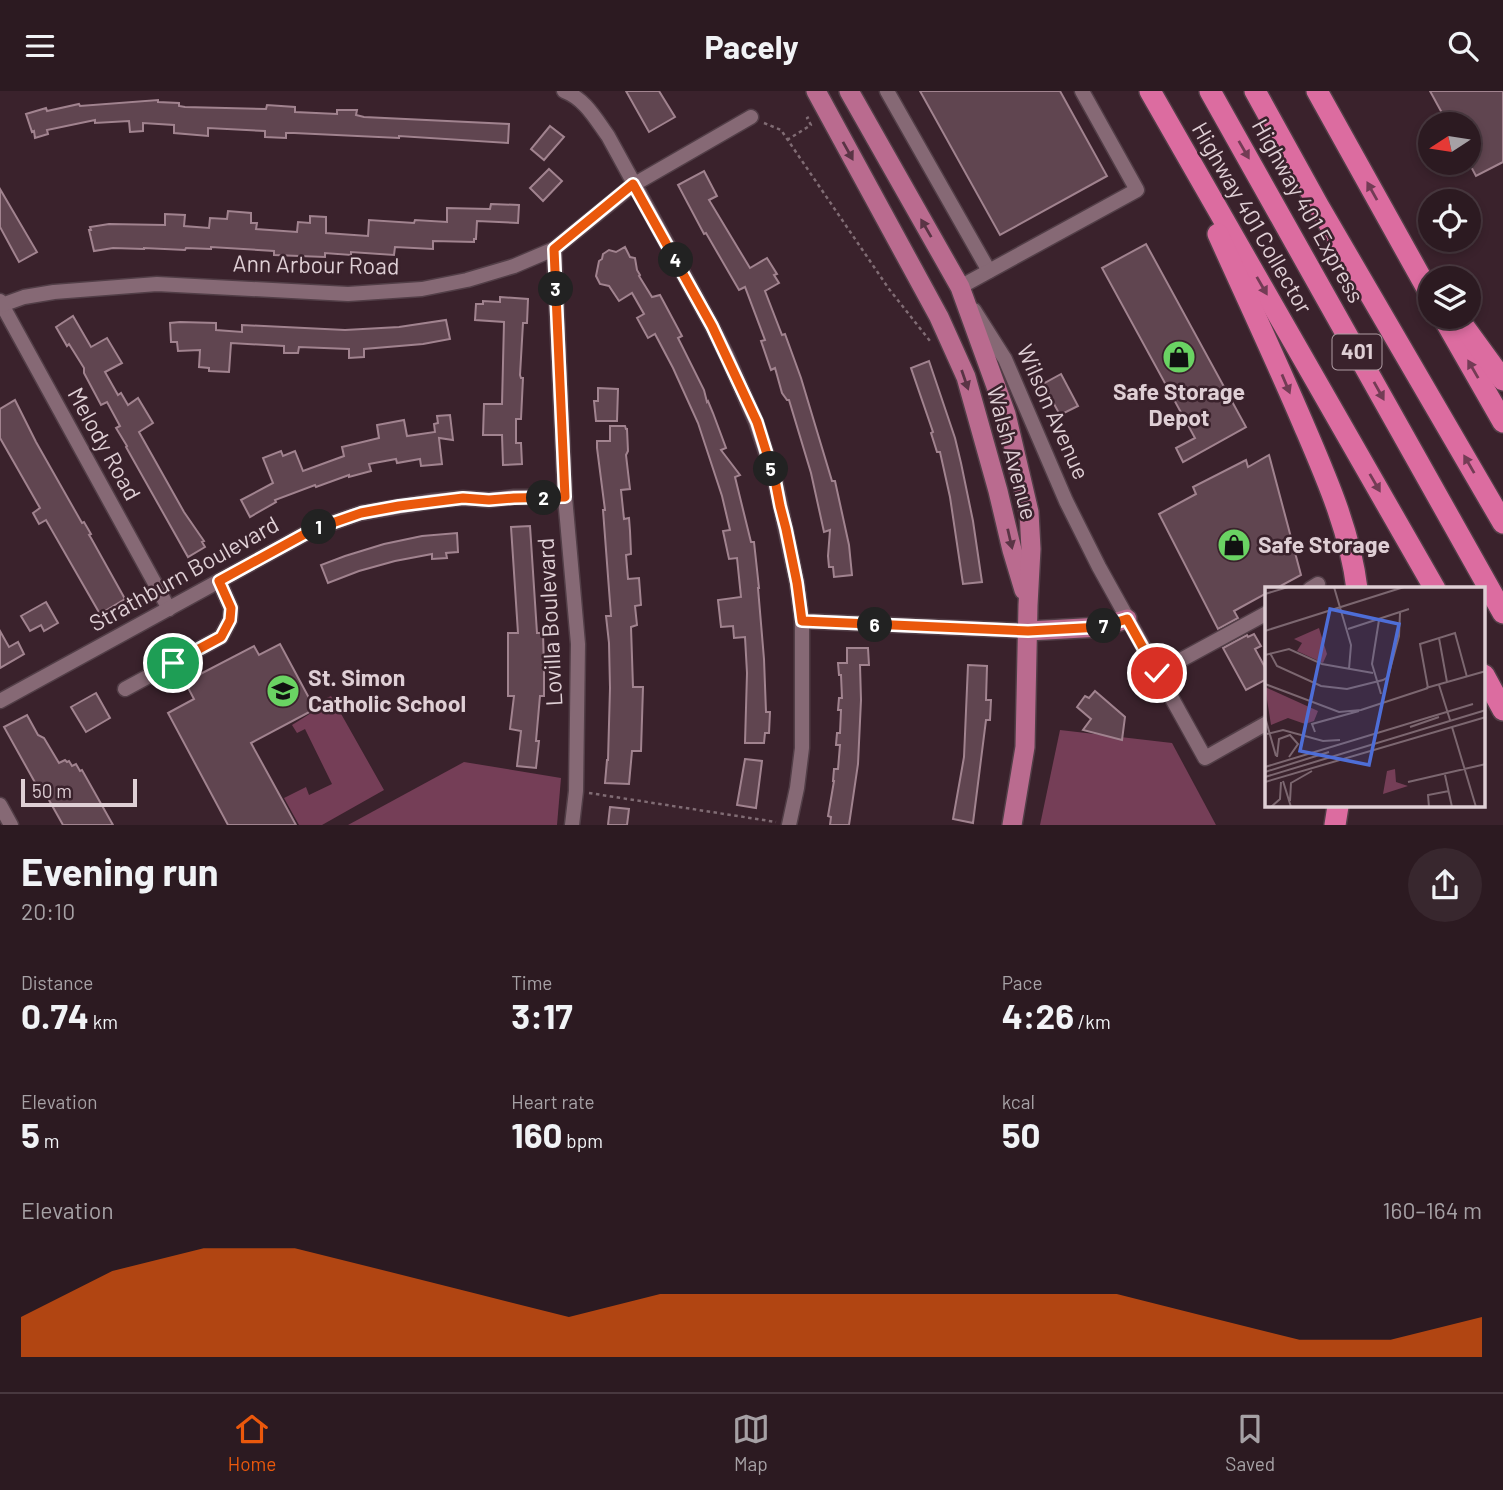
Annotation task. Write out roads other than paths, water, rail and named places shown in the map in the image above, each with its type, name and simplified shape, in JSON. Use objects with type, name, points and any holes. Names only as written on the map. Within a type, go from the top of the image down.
[{"type":"highway","name":"Highway 401 Collector","points":[[1150,91],[1434,587]]},
{"type":"highway","name":"Highway 401 Express","points":[[1210,91],[1503,613]]},
{"type":"highway","name":"Highway 401 Express","points":[[1255,91],[1503,523]]},
{"type":"highway","points":[[1317,91],[1418,273]]},
{"type":"highway","points":[[1167,121],[1324,474],[1343,525],[1357,587]]},
{"type":"highway","points":[[1393,230],[1420,266]]},
{"type":"highway","points":[[1450,329],[1503,422]]},
{"type":"highway","points":[[1466,329],[1503,380]]},
{"type":"highway","points":[[1486,679],[1503,709]]},
{"type":"highway","points":[[1335,825],[1338,807]]},
{"type":"main road","name":"Walsh Avenue","points":[[816,91],[939,317],[965,377],[999,491],[1028,605]]},
{"type":"main road","name":"Wilson Avenue","points":[[849,91],[960,287]]},
{"type":"main road","name":"Walsh Avenue","points":[[960,287],[1006,414],[1029,512],[1031,549],[1025,747],[1013,825]]},
{"type":"main road","points":[[1028,631],[1101,627],[1127,619]]},
{"type":"street","points":[[564,91],[582,101],[608,136],[712,326],[757,422],[775,480],[797,583],[802,621],[802,748],[789,824]]},
{"type":"street","points":[[887,91],[989,271]]},
{"type":"street","points":[[960,287],[1138,190],[1082,91]]},
{"type":"street","name":"Ann Arbour Road","points":[[1,303],[54,292],[157,284],[327,293],[395,292],[467,280],[514,266],[554,249],[633,184],[751,117]]},
{"type":"street","name":"Lovilla Boulevard","points":[[554,249],[565,497],[578,644],[576,792],[572,825]]},
{"type":"street","name":"Wilson Avenue","points":[[960,287],[1005,359],[1066,501],[1127,619],[1205,758],[1265,724]]},
{"type":"street","name":"Melody Road","points":[[1,303],[169,608]]},
{"type":"street","name":"Strathburn Boulevard","points":[[0,701],[312,530],[361,513],[399,506],[463,498],[489,500],[565,497]]},
{"type":"street","points":[[125,689],[221,637],[230,620],[231,608],[219,581]]},
{"type":"street","points":[[1157,673],[1265,614]]},
{"type":"street","points":[[802,621],[1028,631]]},
{"type":"street","points":[[0,805],[11,825]]},
{"type":"place","name":"Safe Storage Depot","points":[[1179,357]]},
{"type":"place","name":"Safe Storage","points":[[1234,545]]},
{"type":"place","name":"St. Simon Catholic School","points":[[283,691]]}]
